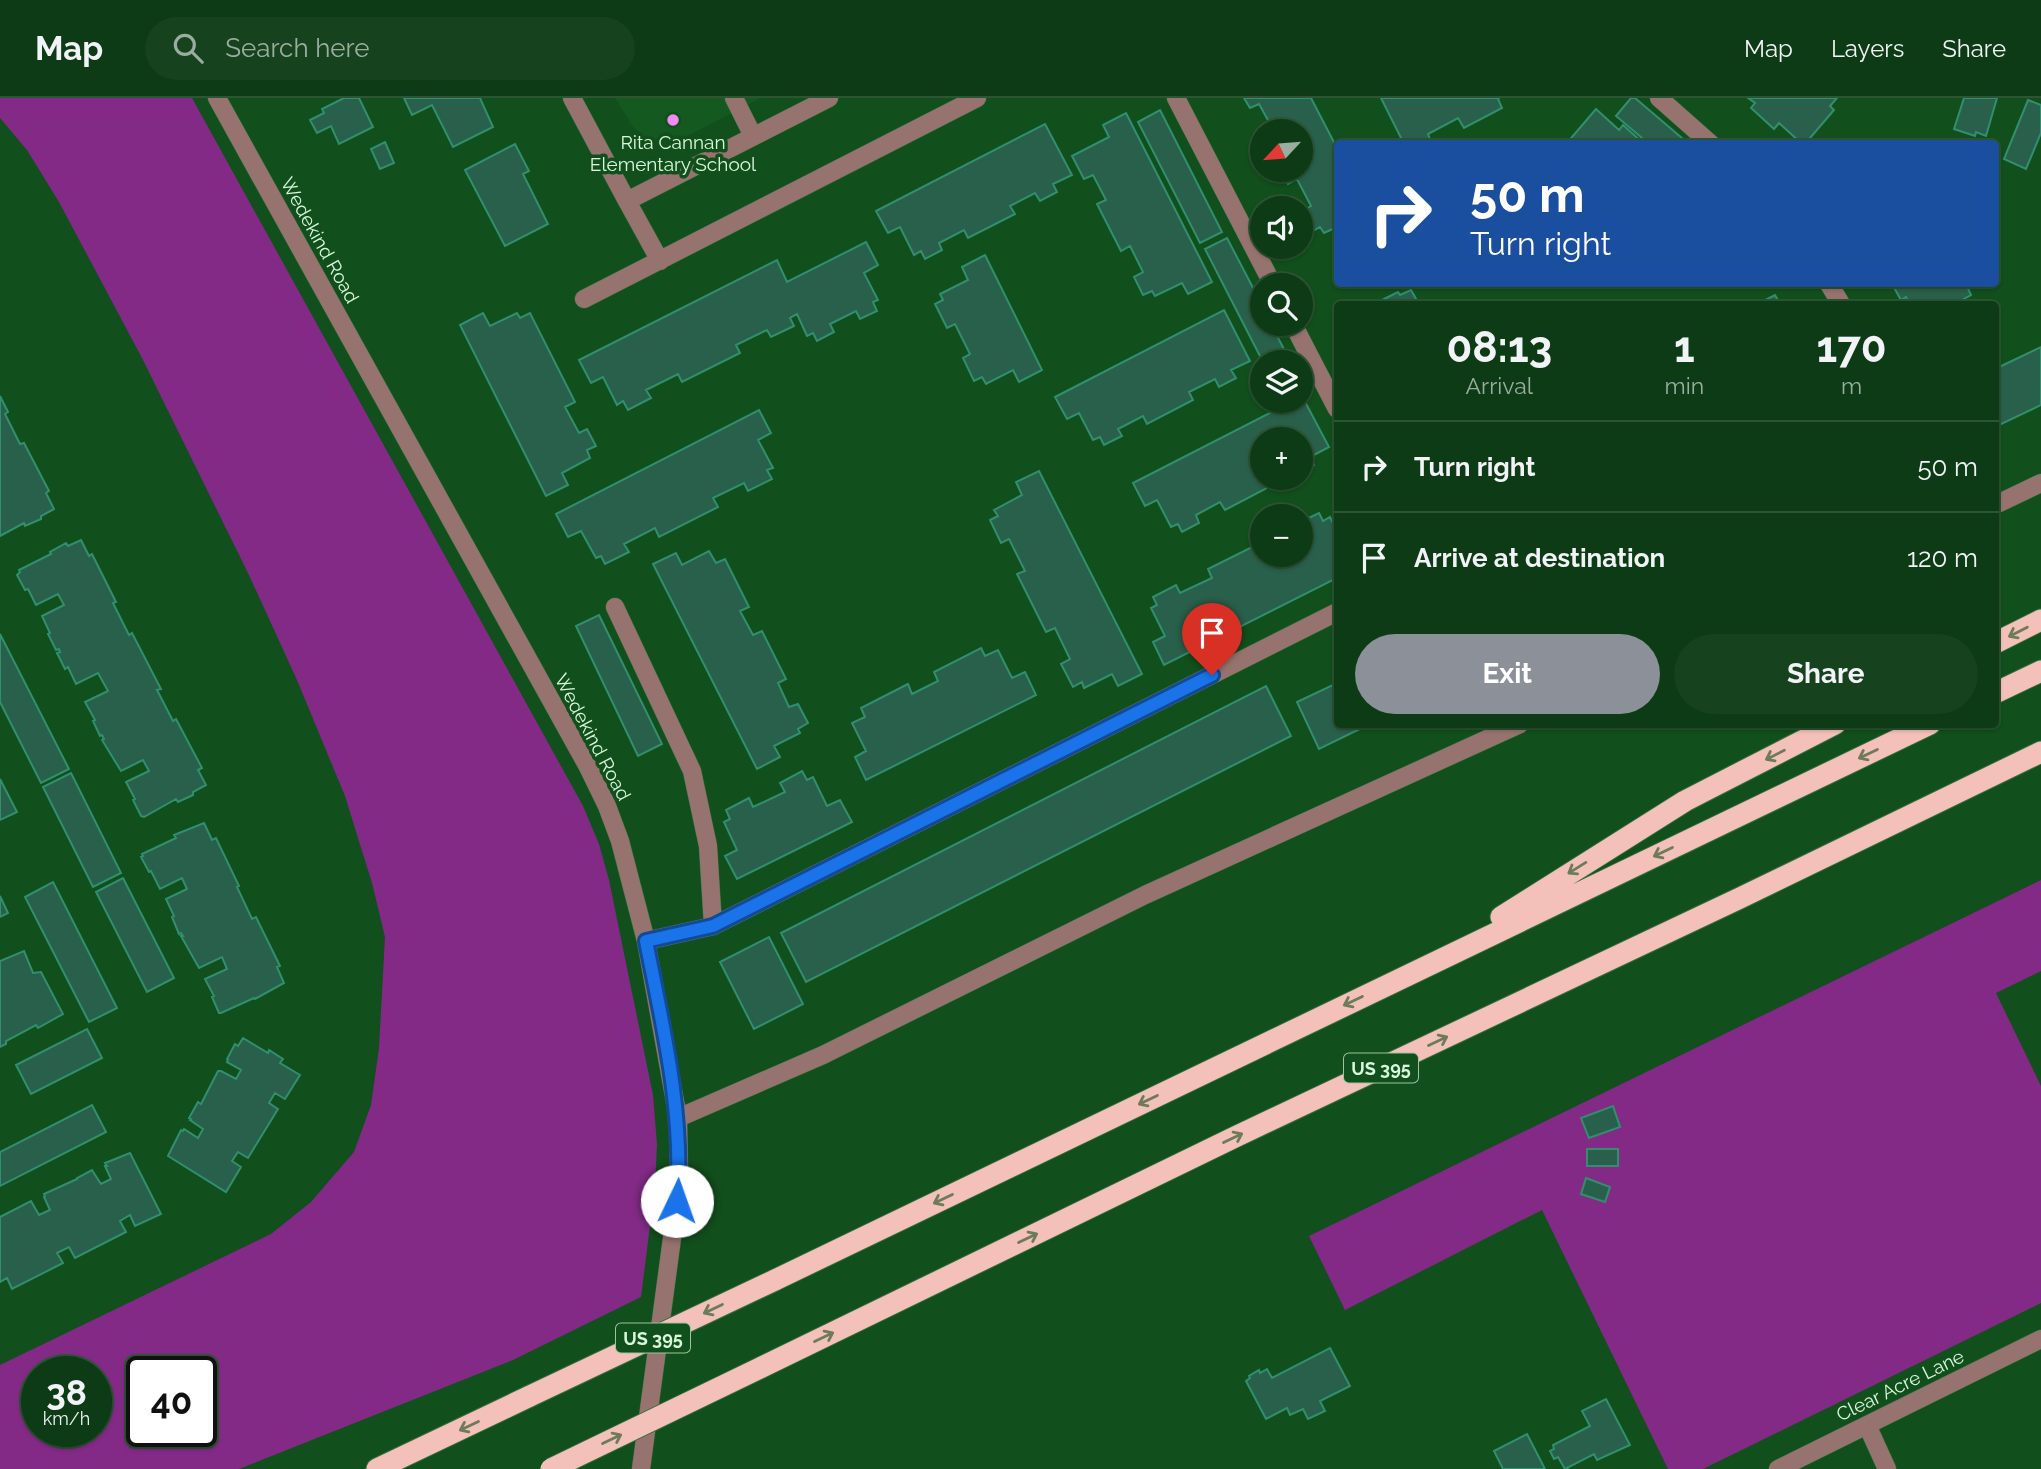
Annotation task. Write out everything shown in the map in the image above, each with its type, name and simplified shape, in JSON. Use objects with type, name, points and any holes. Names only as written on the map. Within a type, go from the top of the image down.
[{"type":"highway","points":[[1999,641],[2041,620]]},
{"type":"highway","points":[[1999,691],[2041,671]]},
{"type":"highway","points":[[1414,971],[1685,801],[1827,728]]},
{"type":"highway","name":"US 395","points":[[377,1469],[1922,728]]},
{"type":"highway","name":"US 395","points":[[551,1469],[1248,1131],[2041,752]]},
{"type":"highway","points":[[2001,771],[2041,758]]},
{"type":"street","name":"Wedekind Road","points":[[217,98],[587,767],[621,841],[646,941],[678,1118],[677,1201],[641,1469]]},
{"type":"street","points":[[572,98],[660,261]]},
{"type":"street","points":[[734,98],[753,136]]},
{"type":"street","points":[[627,201],[829,98]]},
{"type":"street","points":[[584,299],[977,98]]},
{"type":"street","points":[[1176,98],[1267,273]]},
{"type":"street","points":[[1659,98],[1706,140]]},
{"type":"street","points":[[1299,336],[1334,402]]},
{"type":"street","points":[[1999,503],[2041,483]]},
{"type":"street","points":[[615,607],[692,771],[708,846],[713,926]]},
{"type":"street","points":[[646,941],[713,926],[1334,614]]},
{"type":"street","points":[[678,1118],[823,1055],[1145,895],[1511,728]]},
{"type":"street","name":"Clear Acre Lane","points":[[1778,1469],[2041,1339]]},
{"type":"street","points":[[1867,1425],[1887,1469]]},
{"type":"shaded area","points":[[0,98],[192,98],[583,806],[599,844],[609,880],[653,1095],[657,1144],[655,1187],[641,1297],[513,1360],[239,1469],[0,1469],[0,1365],[271,1234],[311,1202],[354,1152],[371,1105],[379,1048],[385,937],[372,883],[345,796],[297,680],[248,573],[142,358],[59,202],[27,150],[0,118]]},
{"type":"shaded area","name":"Rita Cannan Elementary School","points":[[615,98],[761,98],[680,140],[663,142],[649,140],[634,128]]},
{"type":"shaded area","points":[[2041,880],[2041,971],[1996,993],[2041,1086],[2041,1303],[1703,1469],[1668,1469],[1542,1210],[1345,1310],[1309,1236]]},
{"type":"building","points":[[344,98],[359,98],[373,127],[339,144],[331,126],[317,133],[310,120],[324,113],[322,109]]},
{"type":"building","points":[[404,98],[480,98],[493,127],[453,147],[432,105],[412,115]]},
{"type":"building","points":[[1244,98],[1311,98],[1334,142],[1334,228],[1324,233],[1320,227],[1313,231],[1313,196],[1306,196],[1299,182],[1313,182],[1313,119],[1267,119],[1259,104],[1250,108]]},
{"type":"building","points":[[1381,98],[1499,98],[1502,108],[1464,128],[1458,118],[1428,134],[1430,140],[1402,140]]},
{"type":"building","points":[[1631,98],[1635,98],[1684,140],[1644,140],[1616,116]]},
{"type":"building","points":[[1748,98],[1837,98],[1830,106],[1834,110],[1808,140],[1798,140],[1779,123],[1774,129],[1751,108],[1755,103]]},
{"type":"building","points":[[1964,98],[1997,98],[1986,136],[1976,132],[1975,136],[1954,129]]},
{"type":"building","points":[[2028,100],[2041,105],[2041,133],[2026,169],[2004,159]]},
{"type":"building","points":[[1596,109],[1619,130],[1623,125],[1640,140],[1569,140]]},
{"type":"building","points":[[1160,110],[1222,232],[1200,243],[1138,122]]},
{"type":"building","points":[[1126,113],[1212,282],[1188,294],[1182,283],[1155,296],[1152,291],[1143,295],[1134,277],[1143,272],[1130,246],[1121,251],[1097,204],[1106,200],[1093,175],[1084,179],[1072,156],[1109,137],[1103,125]]},
{"type":"building","points":[[1045,124],[1072,175],[1053,184],[1057,192],[1040,201],[1035,193],[1010,206],[1015,214],[968,238],[964,230],[939,243],[942,250],[925,259],[921,251],[914,255],[900,227],[888,233],[876,211]]},
{"type":"building","points":[[385,142],[394,163],[380,169],[371,149]]},
{"type":"building","points":[[515,144],[529,171],[523,174],[548,224],[505,246],[465,170]]},
{"type":"building","points":[[1227,238],[1250,282],[1250,336],[1277,336],[1284,350],[1257,350],[1205,249]]},
{"type":"building","points":[[866,242],[878,265],[864,273],[878,300],[873,302],[877,311],[860,319],[856,311],[830,324],[834,332],[817,341],[813,333],[807,336],[797,314],[790,318],[794,326],[771,337],[767,330],[736,345],[740,353],[682,382],[678,374],[646,390],[651,398],[628,410],[623,401],[617,405],[603,377],[591,383],[579,360],[777,260],[787,282]]},
{"type":"building","points":[[985,255],[1042,370],[1019,382],[1013,370],[986,384],[982,377],[974,381],[963,358],[970,354],[955,324],[947,328],[935,304],[943,300],[940,294],[968,280],[962,267]]},
{"type":"building","points":[[1894,287],[1967,287],[1971,295],[1963,301],[1908,301],[1906,297],[1901,300]]},
{"type":"building","points":[[1411,290],[1417,301],[1380,301],[1398,292],[1400,295]]},
{"type":"building","points":[[1775,295],[1778,301],[1763,301]]},
{"type":"building","points":[[1224,310],[1250,361],[1231,370],[1236,378],[1219,387],[1215,379],[1189,392],[1193,400],[1147,424],[1143,416],[1118,429],[1122,436],[1104,445],[1100,437],[1093,440],[1079,413],[1067,419],[1055,397]]},
{"type":"building","points":[[483,313],[490,326],[517,313],[520,318],[530,313],[575,402],[565,407],[579,433],[587,429],[596,446],[587,450],[590,458],[562,473],[568,485],[546,496],[460,325]]},
{"type":"building","points":[[2041,347],[2041,405],[1999,425],[1999,367]]},
{"type":"building","points":[[0,396],[8,412],[5,414],[20,444],[24,443],[49,491],[46,493],[54,509],[41,516],[41,519],[25,526],[24,523],[0,536]]},
{"type":"building","points":[[759,410],[771,433],[758,440],[773,468],[767,470],[772,479],[748,491],[744,483],[713,498],[718,507],[659,537],[655,528],[624,544],[629,552],[605,564],[601,556],[596,558],[581,531],[568,537],[556,514]]},
{"type":"building","points":[[1270,413],[1311,413],[1329,447],[1313,455],[1313,427],[1250,427],[1250,490],[1263,490],[1225,510],[1220,502],[1196,515],[1199,523],[1182,532],[1178,524],[1171,527],[1157,500],[1145,506],[1133,483]]},
{"type":"building","points":[[1039,471],[1142,674],[1118,686],[1112,674],[1084,688],[1082,682],[1073,687],[1061,664],[1070,659],[1055,628],[1046,632],[1017,574],[1025,571],[1009,539],[1001,543],[990,520],[998,516],[994,510],[1022,495],[1016,482]]},
{"type":"building","points":[[1319,513],[1323,521],[1330,517],[1334,526],[1334,580],[1164,665],[1153,642],[1165,636],[1151,608],[1157,605],[1153,597],[1176,585],[1180,593],[1212,578],[1208,569],[1250,548],[1250,567],[1313,567],[1313,516]]},
{"type":"building","points":[[81,540],[89,556],[92,554],[129,635],[132,633],[161,689],[157,690],[173,721],[176,719],[202,768],[198,770],[206,785],[193,792],[193,795],[178,802],[176,799],[144,817],[141,816],[126,782],[149,771],[143,760],[121,771],[102,740],[104,739],[100,736],[85,702],[108,691],[98,673],[76,684],[57,653],[60,652],[59,649],[56,650],[48,634],[50,633],[42,616],[64,605],[58,594],[36,605],[17,575],[19,570],[66,543],[68,546]]},
{"type":"building","points":[[709,551],[716,563],[725,559],[749,607],[740,611],[753,635],[762,631],[786,679],[778,683],[789,707],[798,704],[808,723],[798,729],[800,733],[774,746],[780,757],[757,769],[653,564],[676,553],[682,565]]},
{"type":"building","points":[[599,615],[662,744],[638,756],[576,626]]},
{"type":"building","points":[[0,634],[69,769],[41,783],[0,702]]},
{"type":"building","points":[[981,648],[985,656],[998,650],[1012,678],[1025,672],[1036,695],[866,780],[855,757],[866,751],[852,723],[865,717],[861,708],[908,684],[912,694],[938,681],[934,672]]},
{"type":"building","points":[[1334,684],[1334,728],[1362,728],[1319,749],[1297,702]]},
{"type":"building","points":[[1266,686],[1291,736],[806,982],[781,933]]},
{"type":"building","points":[[802,771],[807,780],[813,777],[827,806],[840,800],[852,822],[737,879],[725,856],[737,850],[724,822],[730,819],[726,810],[749,798],[753,807],[785,792],[780,783]]},
{"type":"building","points":[[71,773],[121,873],[93,887],[43,787]]},
{"type":"building","points":[[0,779],[17,812],[0,820]]},
{"type":"building","points":[[204,823],[212,840],[216,838],[252,919],[256,917],[280,966],[277,967],[284,983],[221,1013],[205,979],[227,969],[222,957],[199,968],[183,936],[179,934],[166,899],[187,889],[182,878],[160,889],[141,857],[142,854],[176,838],[174,835]]},
{"type":"building","points":[[123,878],[174,978],[147,992],[96,892]]},
{"type":"building","points":[[53,882],[117,1008],[89,1022],[25,897]]},
{"type":"building","points":[[0,896],[8,913],[0,917]]},
{"type":"building","points":[[769,937],[803,1004],[754,1029],[720,962]]},
{"type":"building","points":[[24,951],[33,973],[41,972],[63,1014],[38,1028],[36,1025],[0,1047],[0,961]]},
{"type":"building","points":[[87,1029],[102,1058],[31,1094],[16,1065]]},
{"type":"building","points":[[243,1038],[283,1059],[280,1063],[300,1075],[285,1099],[275,1093],[269,1103],[278,1109],[248,1158],[238,1152],[232,1161],[241,1167],[226,1192],[168,1156],[181,1130],[184,1129],[198,1138],[203,1129],[189,1118],[198,1102],[201,1104],[218,1071],[236,1079],[241,1070],[227,1062],[227,1059],[235,1044],[238,1046]]},
{"type":"building","points":[[92,1105],[106,1132],[0,1186],[0,1152]]},
{"type":"building","points":[[1613,1106],[1620,1127],[1589,1138],[1581,1118]]},
{"type":"building","points":[[1587,1149],[1618,1149],[1618,1166],[1587,1166]]},
{"type":"building","points":[[130,1153],[161,1214],[135,1226],[130,1215],[120,1221],[126,1232],[75,1258],[69,1247],[57,1253],[63,1263],[12,1289],[7,1278],[0,1282],[0,1217],[31,1201],[39,1215],[50,1210],[44,1194],[92,1170],[101,1184],[111,1179],[105,1163]]},
{"type":"building","points":[[1586,1178],[1610,1187],[1605,1202],[1581,1194]]},
{"type":"building","points":[[1330,1348],[1350,1386],[1320,1401],[1325,1411],[1308,1419],[1303,1409],[1290,1415],[1287,1408],[1266,1419],[1246,1381],[1249,1376],[1267,1369],[1272,1378]]},
{"type":"building","points":[[1606,1399],[1630,1445],[1597,1460],[1594,1454],[1565,1469],[1558,1457],[1554,1459],[1550,1451],[1554,1449],[1553,1445],[1590,1426],[1582,1411]]},
{"type":"building","points":[[1527,1434],[1545,1469],[1503,1469],[1494,1451]]},
{"type":"place","name":"Rita Cannan Elementary School","points":[[673,120]]},
{"type":"route","points":[[677,1201],[678,1118],[646,941],[713,926],[1212,675]]}]
